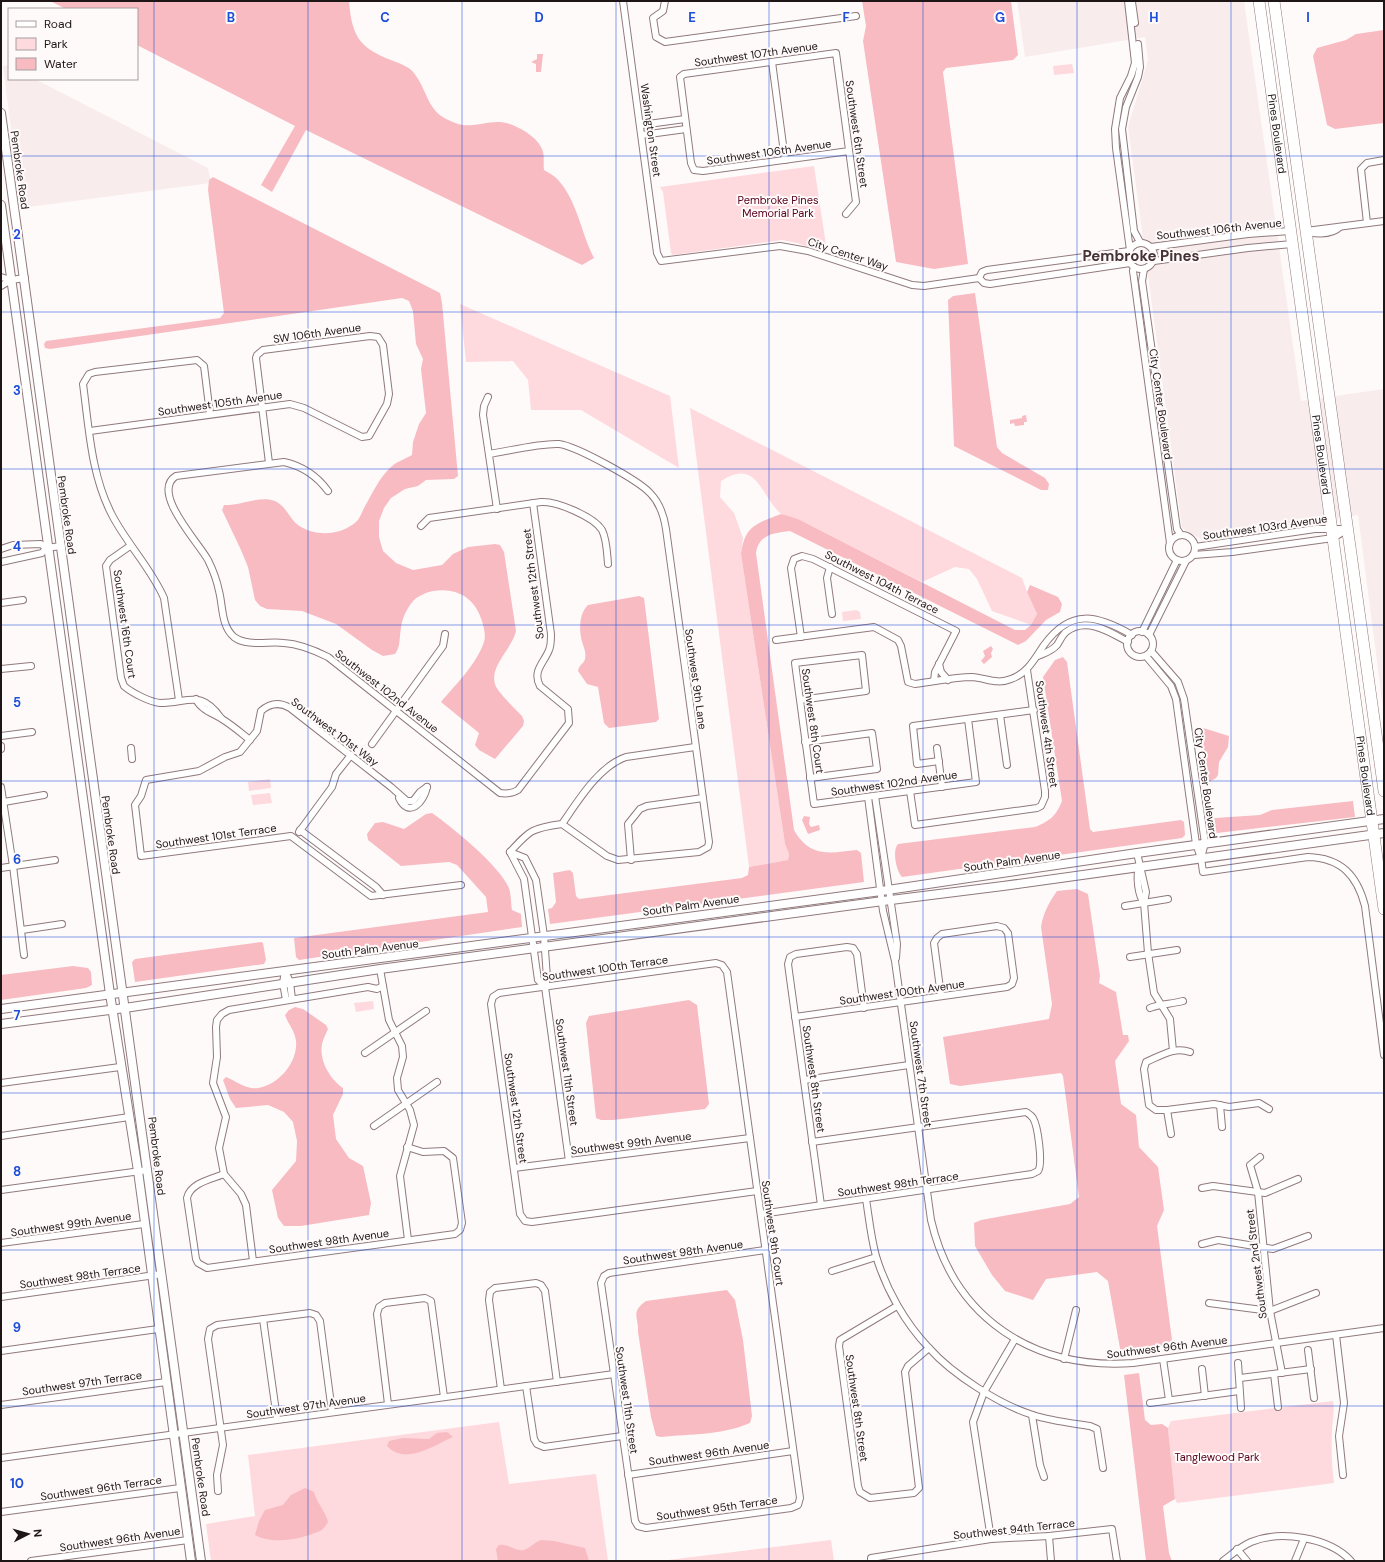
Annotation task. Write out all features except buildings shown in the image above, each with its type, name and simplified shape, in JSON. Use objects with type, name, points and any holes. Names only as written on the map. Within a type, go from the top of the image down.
[{"type":"highway","name":"Pines Boulevard","points":[[1259,1],[1371,821],[1379,834],[1384,909]]},
{"type":"highway","name":"Pines Boulevard","points":[[1274,1],[1384,791]]},
{"type":"highway","points":[[1288,216],[1296,225],[1306,231]]},
{"type":"highway","points":[[1290,231],[1303,245],[1309,256]]},
{"type":"main road","name":"Pembroke Road","points":[[1,113],[25,278],[89,760],[148,1170],[201,1561]]},
{"type":"main road","name":"Pembroke Road","points":[[1,206],[47,548],[120,1067],[138,1171],[158,1329],[191,1561]]},
{"type":"main road","name":"South Palm Avenue","points":[[1,1009],[885,890],[1196,844],[1384,819]]},
{"type":"main road","name":"South Palm Avenue","points":[[1,1024],[125,1008],[287,982],[380,969],[1379,834]]},
{"type":"street","name":"Washington Street","points":[[623,1],[641,125],[657,253],[661,261]]},
{"type":"street","points":[[665,1],[663,11],[653,18],[656,37],[665,42],[856,16]]},
{"type":"street","points":[[1128,1],[1135,60],[1131,76],[1120,98],[1117,108],[1115,139],[1129,250],[1128,257],[1132,265]]},
{"type":"street","points":[[1132,1],[1140,67],[1138,77],[1126,107],[1122,129],[1134,231],[1136,238],[1140,242],[1152,247],[1155,255],[1154,261],[1144,269],[1132,265],[990,284],[979,278],[982,272],[987,270],[1129,250],[1136,243],[1140,242]]},
{"type":"street","name":"Southwest 107th Avenue","points":[[685,119],[680,77],[684,74],[836,53]]},
{"type":"street","name":"Southwest 6th Street","points":[[836,53],[856,202],[846,214]]},
{"type":"street","points":[[772,62],[784,160]]},
{"type":"street","points":[[641,125],[685,119],[686,128],[642,135]]},
{"type":"street","points":[[668,122],[669,131]]},
{"type":"street","name":"Southwest 106th Avenue","points":[[686,128],[692,168],[697,171],[849,151]]},
{"type":"street","points":[[1367,223],[1360,175],[1362,166],[1367,163],[1384,160]]},
{"type":"street","points":[[1306,231],[1317,234],[1325,233],[1337,230],[1341,226],[1384,221]]},
{"type":"street","name":"Southwest 106th Avenue","points":[[1152,247],[1248,234],[1290,231]]},
{"type":"street","name":"Southwest 106th Avenue","points":[[1154,261],[1248,248],[1292,244]]},
{"type":"street","name":"City Center Way","points":[[661,261],[778,246],[808,250],[912,285],[924,286],[979,278]]},
{"type":"street","name":"City Center Boulevard","points":[[1132,265],[1170,543]]},
{"type":"street","name":"City Center Boulevard","points":[[1144,269],[1142,281],[1177,529],[1181,535]]},
{"type":"street","points":[[1,277],[11,280]]},
{"type":"street","points":[[1,286],[11,280],[25,278]]},
{"type":"street","name":"SW 106th Avenue","points":[[262,408],[256,358],[259,352],[263,350],[370,336],[378,337],[383,345],[389,394],[387,404],[369,436]]},
{"type":"street","points":[[210,414],[204,366],[197,360],[95,372],[86,378],[83,384],[95,468],[104,500],[130,546],[157,584],[164,598],[179,700],[196,698],[208,704],[221,718],[250,740]]},
{"type":"street","points":[[488,397],[484,406],[483,415],[497,508]]},
{"type":"street","points":[[1151,403],[1159,402]]},
{"type":"street","name":"Southwest 105th Avenue","points":[[90,431],[290,404],[298,405],[362,437],[369,436]]},
{"type":"street","points":[[262,408],[269,463],[284,462],[293,464],[320,479],[328,491]]},
{"type":"street","name":"Southwest 9th Lane","points":[[489,454],[549,445],[567,446],[578,450],[638,484],[650,492],[660,508],[666,529],[709,842],[708,847],[704,851],[631,860]]},
{"type":"street","name":"Southwest 102nd Avenue","points":[[269,463],[184,474],[172,479],[168,491],[173,509],[208,560],[217,581],[226,626],[235,638],[245,642],[284,642],[314,650],[328,657],[500,792],[513,793]]},
{"type":"street","points":[[421,526],[429,518],[546,502],[560,505],[596,524],[604,537],[608,564]]},
{"type":"street","name":"Southwest 12th Street","points":[[513,793],[518,790],[569,723],[568,709],[540,686],[536,675],[550,649],[551,634],[533,503]]},
{"type":"street","name":"Southwest 103rd Avenue","points":[[1194,555],[1232,552],[1332,533],[1348,528]]},
{"type":"street","name":"Southwest 103rd Avenue","points":[[1195,547],[1332,533],[1348,528]]},
{"type":"street","points":[[1149,635],[1186,561],[1194,555],[1195,547],[1192,539],[1185,535],[1181,535],[1174,538],[1170,543],[1171,554],[1177,560],[1186,561]]},
{"type":"street","points":[[1,549],[13,545],[41,544],[47,548]]},
{"type":"street","points":[[1,562],[42,553],[47,548],[60,546]]},
{"type":"street","name":"Southwest 16th Court","points":[[130,546],[110,560],[106,566],[121,678],[124,686],[156,702],[179,700]]},
{"type":"street","name":"Southwest 104th Terrace","points":[[800,637],[791,568],[792,562],[798,557],[808,556],[956,631],[939,664]]},
{"type":"street","points":[[1142,632],[1177,560]]},
{"type":"street","points":[[830,567],[828,578],[832,614]]},
{"type":"street","points":[[1,603],[23,600]]},
{"type":"street","points":[[776,640],[874,627],[894,637],[901,646],[908,682],[915,684],[973,678],[1001,682],[1018,677],[1027,670],[1038,656],[1044,645],[1063,625],[1076,619],[1090,618],[1102,620],[1132,635],[1142,632],[1149,635],[1152,641],[1151,651],[1146,656],[1138,657],[1131,653],[1128,642],[1132,635]]},
{"type":"street","points":[[1038,656],[1050,651],[1068,631],[1079,627],[1099,628],[1128,642]]},
{"type":"street","points":[[372,744],[443,646],[445,634]]},
{"type":"street","name":"City Center Boulevard","points":[[1151,651],[1178,682],[1184,699],[1206,843],[1201,858]]},
{"type":"street","name":"Southwest 8th Court","points":[[800,700],[866,691],[862,655],[795,663],[814,804]]},
{"type":"street","name":"City Center Boulevard","points":[[1146,656],[1166,680],[1176,699],[1196,844],[1201,858]]},
{"type":"street","points":[[934,682],[934,675],[939,664]]},
{"type":"street","points":[[939,664],[941,672],[948,680]]},
{"type":"street","points":[[1,669],[31,666]]},
{"type":"street","name":"Southwest 4th Street","points":[[910,791],[915,825],[1036,808],[1044,802],[1045,791],[1027,670]]},
{"type":"street","name":"Southwest 101st Way","points":[[141,856],[135,805],[141,796],[146,780],[199,771],[225,757],[240,752],[258,729],[261,712],[271,704],[281,704],[290,708],[410,802],[427,787],[426,796],[414,808],[404,805],[398,794]]},
{"type":"street","points":[[939,761],[917,764],[913,726],[1034,710]]},
{"type":"street","points":[[1000,715],[1007,765]]},
{"type":"street","name":"Southwest 102nd Avenue","points":[[814,804],[976,782],[968,719]]},
{"type":"street","points":[[1,736],[32,732]]},
{"type":"street","points":[[805,742],[872,733],[877,769],[810,778]]},
{"type":"street","points":[[510,852],[530,831],[538,828],[562,824],[604,770],[615,761],[626,757],[695,747]]},
{"type":"street","points":[[131,748],[132,759]]},
{"type":"street","points":[[937,748],[942,786]]},
{"type":"street","points":[[350,756],[336,774],[332,787],[294,838],[371,896],[461,884]]},
{"type":"street","points":[[78,761],[89,760]]},
{"type":"street","points":[[1,786],[22,930],[24,955]]},
{"type":"street","points":[[4,802],[44,796]]},
{"type":"street","name":"Southwest 7th Street","points":[[868,796],[874,839],[885,890]]},
{"type":"street","name":"Southwest 7th Street","points":[[875,796],[881,837],[886,900],[886,930],[895,961],[928,1190]]},
{"type":"street","points":[[562,824],[607,856],[618,860],[631,860],[628,824],[640,809],[647,806],[703,798]]},
{"type":"street","points":[[870,813],[878,812]]},
{"type":"street","points":[[300,830],[376,886],[383,895]]},
{"type":"street","name":"Southwest 101st Terrace","points":[[141,856],[291,836],[294,838]]},
{"type":"street","points":[[874,839],[881,837]]},
{"type":"street","name":"Southwest 11th Street","points":[[510,852],[525,858],[534,875],[544,936],[547,978],[545,986],[569,1161]]},
{"type":"street","name":"Southwest 11th Street","points":[[510,852],[524,879],[538,980],[545,986]]},
{"type":"street","points":[[1137,853],[1146,892],[1144,903],[1148,954],[1154,993],[1160,1005],[1170,1018],[1173,1051]]},
{"type":"street","points":[[1201,858],[1203,872],[1308,857],[1321,858],[1334,862],[1347,871],[1359,887],[1365,906],[1381,1014],[1384,1055]]},
{"type":"street","points":[[1,868],[55,860]]},
{"type":"street","points":[[524,879],[534,875]]},
{"type":"street","points":[[1125,906],[1168,899]]},
{"type":"street","points":[[22,930],[62,924]]},
{"type":"street","name":"Southwest 100th Avenue","points":[[795,1018],[1007,987],[1012,984],[1014,978],[1008,933],[1004,928],[997,926],[942,934],[937,938],[934,943],[941,996]]},
{"type":"street","name":"Southwest 8th Street","points":[[821,1205],[788,964],[790,957],[796,954],[847,947],[853,948],[857,954],[864,1008]]},
{"type":"street","points":[[1130,957],[1176,950]]},
{"type":"street","name":"Southwest 100th Terrace","points":[[493,997],[499,993],[545,986],[716,963],[722,965]]},
{"type":"street","name":"Southwest 9th Court","points":[[722,965],[727,972],[800,1498],[798,1505]]},
{"type":"street","points":[[380,969],[389,1020],[396,1032],[403,1052],[397,1078],[398,1090],[412,1114],[414,1125],[400,1176],[408,1240]]},
{"type":"street","points":[[285,971],[292,999]]},
{"type":"street","points":[[286,1000],[287,982]]},
{"type":"street","points":[[254,1261],[243,1198],[224,1174],[219,1145],[226,1117],[213,1083],[217,1057],[217,1020],[222,1014],[230,1010],[368,987],[377,989],[383,986]]},
{"type":"street","name":"Southwest 12th Street","points":[[493,997],[491,1004],[520,1214],[525,1221],[532,1222],[757,1191]]},
{"type":"street","points":[[1150,1008],[1156,1004],[1168,1005],[1183,1001]]},
{"type":"street","points":[[365,1053],[426,1011]]},
{"type":"street","points":[[1190,1052],[1184,1050],[1173,1051],[1146,1062],[1144,1069],[1149,1105],[1156,1110],[1168,1110],[1220,1105],[1229,1107],[1258,1103],[1269,1109]]},
{"type":"street","points":[[804,1080],[909,1065]]},
{"type":"street","points":[[1,1083],[120,1067]]},
{"type":"street","points":[[374,1126],[437,1082]]},
{"type":"street","points":[[1220,1105],[1222,1127]]},
{"type":"street","points":[[1168,1110],[1171,1134]]},
{"type":"street","name":"Southwest 98th Terrace","points":[[761,1214],[1032,1174],[1038,1171],[1041,1164],[1036,1124],[1032,1115],[1026,1112],[918,1127]]},
{"type":"street","points":[[1,1136],[129,1117]]},
{"type":"street","points":[[812,1142],[918,1127]]},
{"type":"street","name":"Southwest 99th Avenue","points":[[514,1168],[750,1138]]},
{"type":"street","name":"Southwest 98th Avenue","points":[[224,1174],[192,1187],[188,1192],[187,1198],[196,1259],[198,1263],[207,1268],[455,1234],[460,1230],[462,1223],[454,1163],[451,1155],[444,1151],[424,1152],[407,1147]]},
{"type":"street","name":"Southwest 2nd Street","points":[[1260,1157],[1250,1165],[1258,1192],[1265,1249],[1270,1311],[1282,1373]]},
{"type":"street","points":[[1,1190],[148,1170]]},
{"type":"street","points":[[1202,1188],[1213,1186],[1265,1193],[1298,1179]]},
{"type":"street","name":"Southwest 96th Avenue","points":[[928,1190],[936,1241],[943,1258],[961,1289],[981,1314],[1015,1339],[1039,1351],[1064,1358],[1101,1365],[1163,1359],[1384,1328]]},
{"type":"street","points":[[866,1199],[876,1257],[897,1306],[929,1348],[948,1366],[984,1392],[1032,1415],[1090,1426],[1097,1429],[1102,1468]]},
{"type":"street","name":"Southwest 99th Avenue","points":[[1,1243],[144,1224]]},
{"type":"street","points":[[1202,1244],[1218,1240],[1258,1245],[1265,1249],[1273,1249],[1308,1236]]},
{"type":"street","name":"Southwest 98th Avenue","points":[[604,1276],[609,1273],[765,1250]]},
{"type":"street","points":[[832,1271],[876,1257]]},
{"type":"street","name":"Southwest 98th Terrace","points":[[1,1297],[162,1274]]},
{"type":"street","name":"Southwest 11th Street","points":[[604,1276],[602,1283],[622,1436],[635,1521],[638,1526]]},
{"type":"street","points":[[501,1389],[489,1300],[490,1292],[495,1288],[536,1283],[541,1285],[545,1291],[557,1382]]},
{"type":"street","points":[[1209,1303],[1270,1311],[1316,1292]]},
{"type":"street","points":[[388,1404],[377,1314],[379,1307],[385,1303],[425,1298],[431,1301],[444,1397]]},
{"type":"street","name":"Southwest 8th Street","points":[[897,1306],[840,1340],[839,1346],[858,1486],[863,1495],[870,1498],[914,1494],[919,1488],[905,1372],[908,1366],[929,1348]]},
{"type":"street","points":[[1064,1358],[1076,1310]]},
{"type":"street","points":[[218,1491],[217,1475],[223,1445],[222,1428],[208,1339],[210,1329],[217,1325],[310,1313],[316,1315],[320,1321],[332,1412]]},
{"type":"street","points":[[263,1319],[277,1420]]},
{"type":"street","points":[[1,1351],[158,1329]]},
{"type":"street","points":[[1336,1335],[1344,1403],[1339,1436],[1343,1476]]},
{"type":"street","points":[[991,1539],[973,1422],[984,1392],[1015,1339]]},
{"type":"street","points":[[1308,1350],[1314,1398]]},
{"type":"street","points":[[1163,1359],[1169,1400]]},
{"type":"street","points":[[1238,1363],[1241,1408]]},
{"type":"street","points":[[1202,1369],[1205,1396]]},
{"type":"street","points":[[1240,1378],[1311,1369]]},
{"type":"street","name":"Southwest 97th Avenue","points":[[1,1458],[614,1374]]},
{"type":"street","points":[[1274,1374],[1278,1407]]},
{"type":"street","name":"Southwest 97th Terrace","points":[[1,1405],[166,1382]]},
{"type":"street","points":[[526,1386],[534,1439],[537,1444],[544,1446],[622,1436]]},
{"type":"street","points":[[1150,1403],[1239,1391]]},
{"type":"street","points":[[1032,1415],[1040,1465],[1044,1477]]},
{"type":"street","name":"Southwest 96th Avenue","points":[[628,1475],[793,1451]]},
{"type":"street","name":"Southwest 96th Terrace","points":[[1,1512],[180,1488]]},
{"type":"street","name":"Southwest 95th Terrace","points":[[638,1526],[646,1528],[791,1508],[798,1505]]},
{"type":"street","name":"Southwest 94th Terrace","points":[[871,1560],[991,1539],[1049,1536],[1112,1529],[1117,1561]]},
{"type":"street","points":[[1049,1536],[1052,1561]]},
{"type":"street","points":[[1223,1561],[1237,1549],[1252,1542],[1284,1536],[1318,1542],[1337,1549],[1351,1561]]},
{"type":"street","points":[[1295,1561],[1304,1539]]},
{"type":"street","name":"Southwest 96th Avenue","points":[[31,1561],[188,1540]]},
{"type":"street","points":[[1237,1549],[1247,1561]]},
{"type":"shaded area","points":[[1017,1],[1244,1],[1301,401],[1384,389],[1384,716],[1358,515],[1204,541],[1182,528],[1128,127],[1148,60],[1145,37],[1025,57]]},
{"type":"shaded area","points":[[8,65],[8,80],[37,80],[208,168],[211,183],[21,208],[3,66]]},
{"type":"green space","points":[[1072,64],[1074,73],[1054,75],[1053,66]]},
{"type":"green space","name":"Pembroke Pines Memorial Park","points":[[814,166],[826,245],[825,252],[782,240],[673,255],[671,253],[663,192],[660,187]]},
{"type":"green space","points":[[460,304],[670,396],[679,468],[581,410],[531,410],[528,380],[513,361],[466,362]]},
{"type":"green space","points":[[690,408],[1022,578],[1037,614],[1031,625],[992,611],[977,579],[969,569],[955,567],[922,582],[798,519],[780,513],[762,488],[750,476],[742,473],[733,475],[721,481],[720,497],[734,513],[743,538],[741,554],[785,844],[789,854],[788,860],[749,867]]},
{"type":"green space","points":[[856,610],[860,612],[861,619],[843,621],[842,612]]},
{"type":"green space","points":[[270,779],[271,788],[249,791],[248,782]]},
{"type":"green space","points":[[270,793],[272,803],[253,805],[251,795]]},
{"type":"green space","points":[[373,1001],[374,1009],[356,1012],[354,1003]]},
{"type":"green space","name":"Tanglewood Park","points":[[1333,1401],[1332,1464],[1334,1483],[1177,1503],[1175,1499],[1168,1428],[1171,1421]]},
{"type":"green space","points":[[499,1422],[509,1484],[596,1474],[608,1561],[211,1561],[206,1524],[255,1516],[248,1455]]},
{"type":"green space","points":[[831,1540],[834,1561],[660,1561]]},
{"type":"water","points":[[50,1],[349,1],[353,25],[360,41],[374,52],[413,71],[430,103],[440,115],[447,120],[463,125],[495,122],[506,123],[524,131],[535,139],[543,151],[544,170],[557,179],[571,199],[594,258],[582,265],[306,130],[272,192],[261,185],[295,126],[138,46],[138,8],[64,8]]},
{"type":"water","points":[[862,1],[1011,1],[1018,55],[1013,60],[946,68],[943,72],[968,264],[934,269],[896,262],[863,41],[866,26]]},
{"type":"water","points":[[1384,30],[1384,123],[1335,129],[1327,125],[1313,56],[1317,48],[1346,40],[1356,34]]},
{"type":"water","points":[[537,54],[543,54],[541,72],[536,72],[536,64],[531,62],[537,59]]},
{"type":"water","points":[[213,177],[440,293],[458,476],[454,479],[426,480],[418,486],[405,489],[391,498],[384,508],[379,521],[379,537],[383,551],[396,563],[413,570],[442,565],[453,554],[468,547],[495,544],[500,545],[504,552],[516,631],[514,638],[496,668],[494,675],[498,690],[522,716],[524,721],[523,726],[495,759],[479,750],[475,745],[479,733],[441,702],[476,659],[485,639],[484,629],[479,613],[470,600],[457,593],[442,590],[423,594],[418,597],[411,603],[404,617],[397,651],[395,654],[383,656],[372,650],[336,624],[302,611],[267,609],[260,606],[255,600],[248,567],[222,510],[224,505],[269,499],[279,503],[298,525],[312,532],[320,533],[343,530],[357,521],[376,486],[387,471],[395,464],[412,455],[413,442],[419,424],[426,413],[421,369],[423,359],[416,344],[413,311],[409,301],[402,298],[50,349],[45,348],[44,344],[46,341],[220,318],[224,313],[208,190],[209,180]]},
{"type":"water","points":[[975,293],[997,447],[1002,453],[1045,478],[1049,484],[1048,490],[1041,490],[954,446],[948,300],[953,296]]},
{"type":"water","points":[[1026,415],[1027,422],[1024,422],[1024,425],[1015,426],[1014,423],[1010,424],[1010,420],[1022,418],[1022,416]]},
{"type":"water","points":[[781,514],[798,519],[1015,630],[1025,630],[1031,625],[1037,614],[1027,592],[1030,585],[1058,597],[1062,604],[1060,612],[1046,620],[1026,641],[1018,645],[790,531],[773,534],[764,538],[760,542],[756,553],[794,830],[800,839],[807,845],[821,852],[857,850],[861,853],[864,882],[550,924],[548,909],[552,908],[556,902],[553,873],[570,870],[573,873],[576,896],[579,899],[742,878],[748,875],[749,867],[788,860],[789,854],[785,844],[741,554],[745,537],[753,527],[758,523]]},
{"type":"water","points":[[639,596],[644,598],[659,719],[656,722],[609,728],[604,723],[598,687],[587,684],[578,671],[579,667],[584,661],[585,656],[580,633],[580,624],[583,612],[588,605]]},
{"type":"water","points":[[991,646],[993,649],[991,653],[992,657],[984,664],[981,661],[985,656],[983,651]]},
{"type":"water","points":[[1063,657],[1067,662],[1090,829],[1093,832],[1181,820],[1184,822],[1185,835],[1182,838],[902,877],[898,870],[895,855],[898,844],[1035,827],[1045,823],[1055,814],[1062,801],[1043,677],[1055,660]]},
{"type":"water","points":[[1200,727],[1229,736],[1228,747],[1219,762],[1218,775],[1209,782]]},
{"type":"water","points":[[1353,801],[1355,817],[1217,833],[1213,831],[1211,821],[1215,818],[1260,815],[1272,810]]},
{"type":"water","points":[[432,813],[486,858],[504,879],[510,890],[512,910],[521,914],[522,927],[299,960],[296,957],[294,938],[488,912],[486,897],[457,865],[449,862],[401,866],[368,840],[367,834],[375,823],[383,822],[404,829],[426,814]]},
{"type":"water","points":[[804,816],[810,817],[809,824],[811,827],[819,825],[820,830],[808,834],[802,820]]},
{"type":"water","points":[[1077,889],[1088,894],[1100,976],[1099,983],[1116,992],[1123,1035],[1128,1035],[1129,1041],[1115,1061],[1121,1104],[1136,1115],[1139,1147],[1158,1167],[1164,1210],[1157,1226],[1172,1340],[1161,1347],[1135,1353],[1121,1354],[1108,1281],[1097,1272],[1046,1279],[1033,1300],[1005,1291],[992,1275],[975,1246],[974,1223],[981,1220],[1070,1204],[1079,1197],[1063,1076],[1061,1073],[960,1086],[950,1084],[943,1037],[1049,1019],[1052,1004],[1041,927],[1043,917],[1051,899],[1057,891]]},
{"type":"water","points":[[261,942],[263,943],[266,960],[264,964],[135,982],[132,962],[135,959]]},
{"type":"water","points":[[73,966],[88,968],[91,972],[92,985],[86,988],[1,1000],[1,975]]},
{"type":"water","points":[[689,1000],[697,1005],[709,1104],[705,1109],[613,1120],[601,1120],[596,1118],[586,1023],[589,1016]]},
{"type":"water","points":[[295,1007],[303,1009],[326,1025],[328,1029],[322,1044],[322,1057],[326,1069],[330,1075],[343,1088],[343,1094],[333,1115],[336,1139],[349,1158],[363,1166],[371,1203],[369,1215],[301,1226],[284,1226],[278,1218],[272,1190],[296,1161],[297,1141],[293,1122],[284,1112],[268,1105],[236,1108],[230,1099],[223,1080],[226,1077],[250,1088],[258,1088],[273,1082],[286,1071],[294,1057],[296,1041],[285,1015],[289,1010]]},
{"type":"water","points":[[727,1290],[735,1300],[743,1340],[752,1416],[750,1423],[718,1432],[661,1437],[656,1436],[651,1417],[638,1332],[636,1315],[638,1308],[646,1301]]},
{"type":"water","points":[[1139,1373],[1145,1420],[1151,1425],[1162,1424],[1168,1428],[1175,1499],[1163,1506],[1169,1553],[1172,1561],[1146,1561],[1124,1375]]},
{"type":"water","points":[[447,1432],[453,1437],[420,1452],[403,1454],[395,1452],[387,1446],[389,1441],[403,1438],[429,1439],[437,1433]]},
{"type":"water","points":[[305,1488],[314,1492],[327,1518],[328,1522],[322,1530],[313,1534],[288,1540],[270,1540],[255,1535],[259,1521],[265,1510],[283,1505],[291,1495]]},
{"type":"water","points":[[541,1540],[554,1541],[585,1548],[589,1561],[498,1561],[496,1549],[499,1545],[524,1550]]},
{"type":"district","name":"Pembroke Pines","points":[[1141,256]]}]
